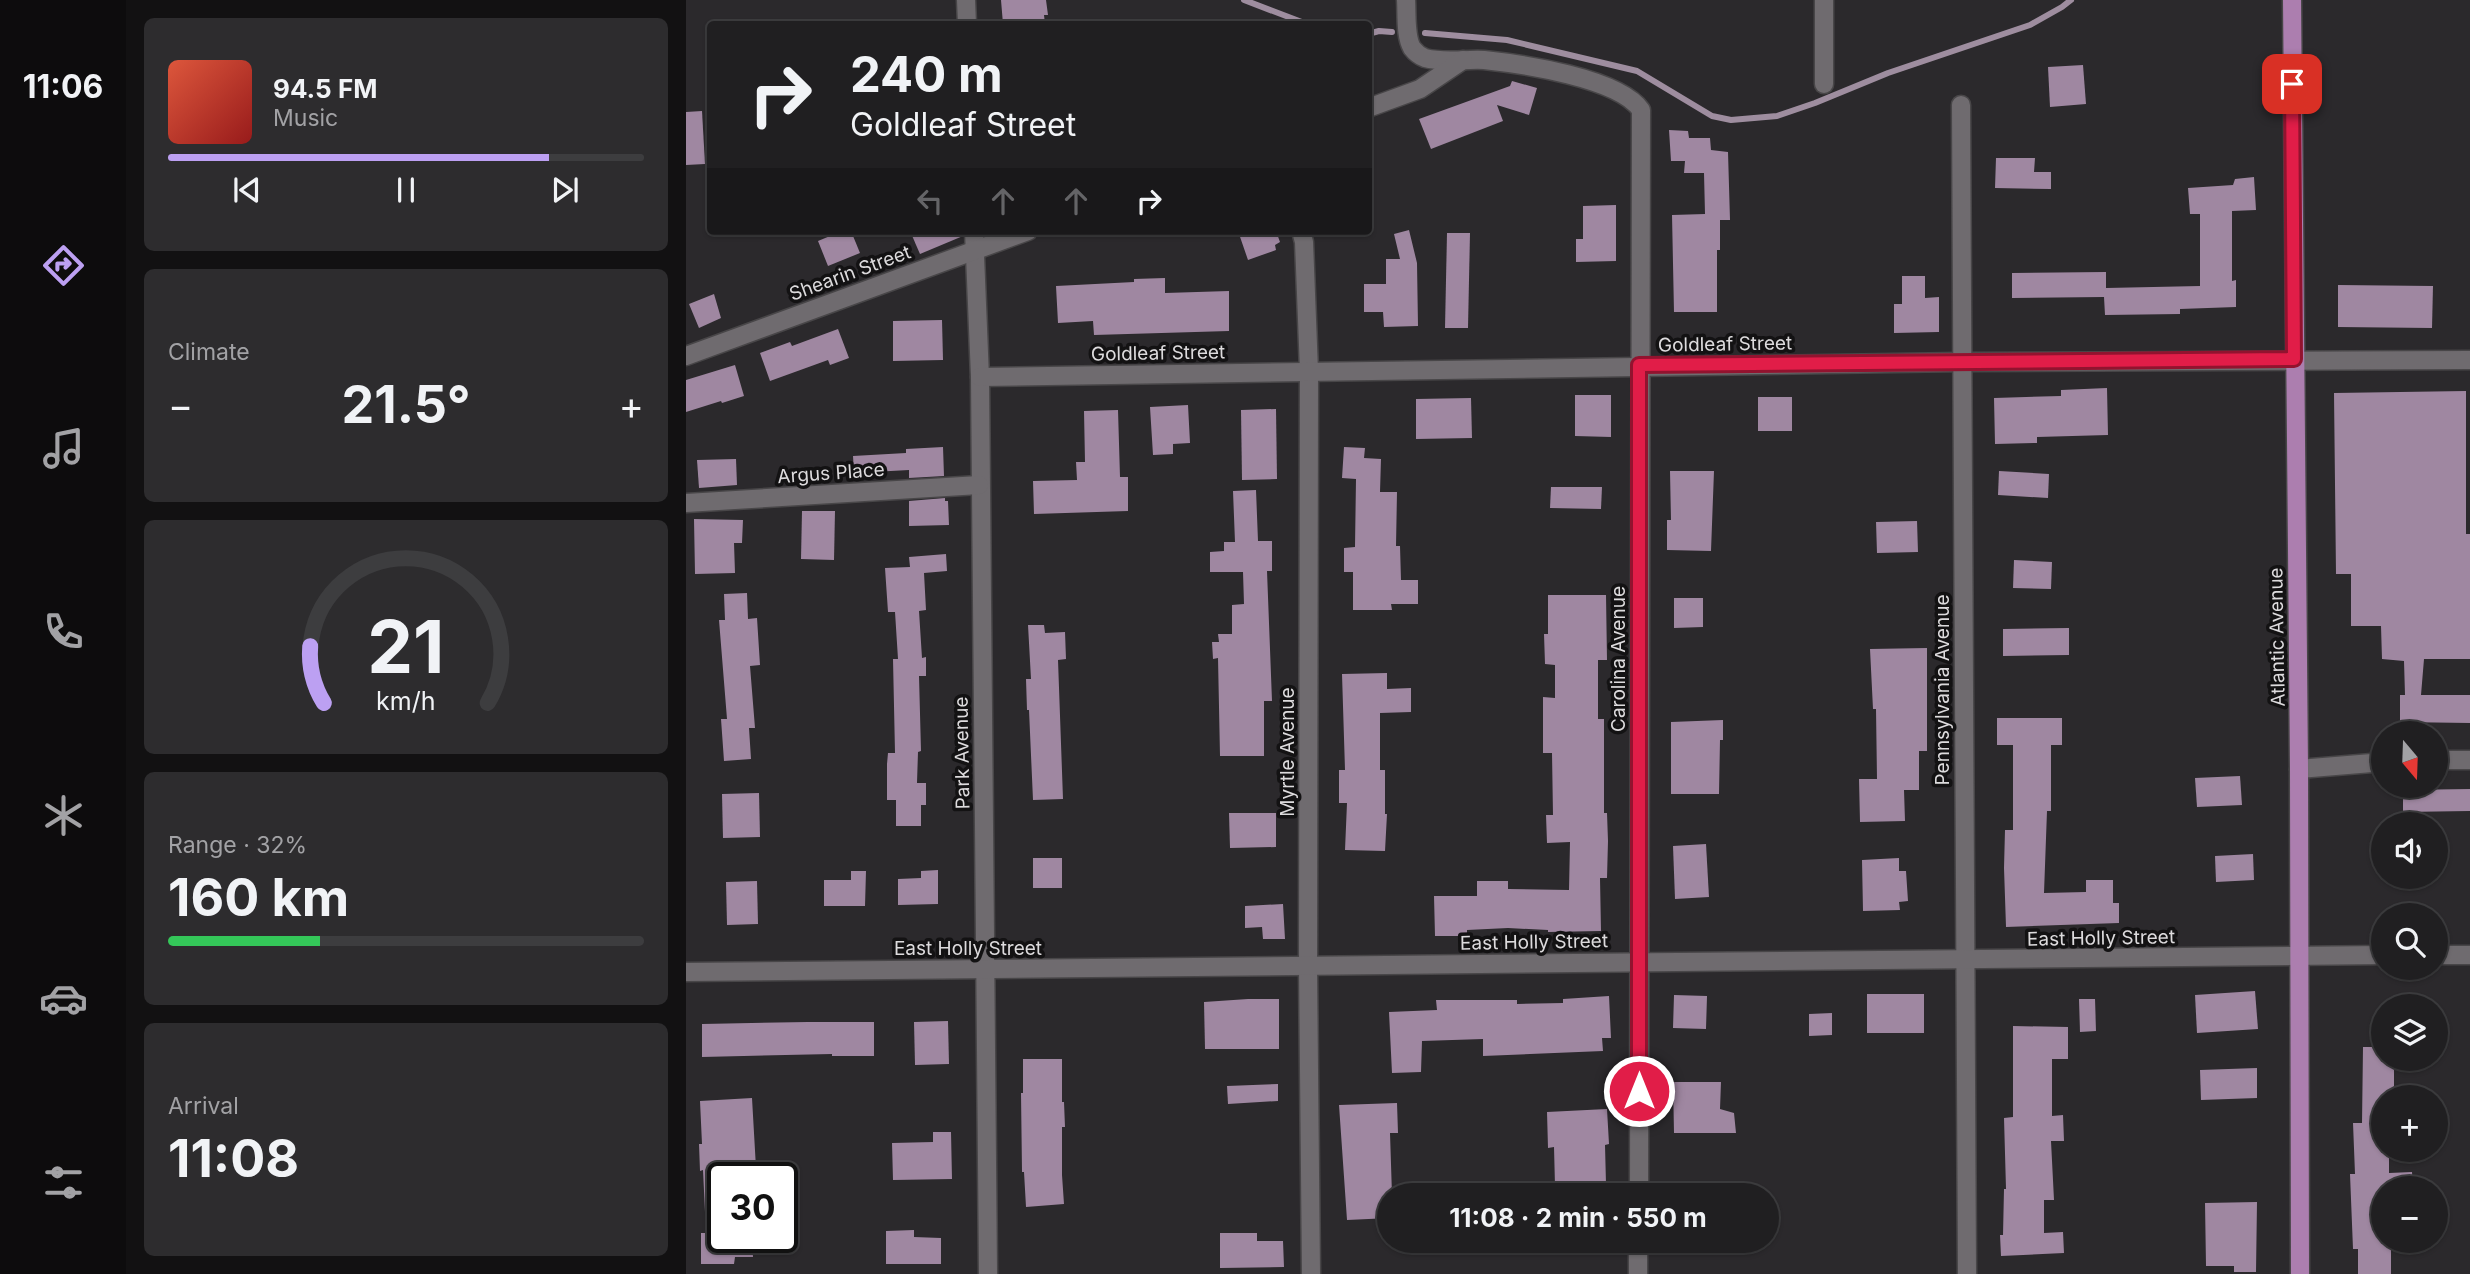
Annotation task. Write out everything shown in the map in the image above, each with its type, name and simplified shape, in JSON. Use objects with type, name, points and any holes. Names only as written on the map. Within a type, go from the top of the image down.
[{"type":"main road","name":"Atlantic Avenue","points":[[2292,0],[2299,769],[2300,1274]]},
{"type":"street","points":[[966,0],[967,21]]},
{"type":"street","points":[[1406,0],[1412,48],[1421,57],[1463,60]]},
{"type":"street","points":[[1824,0],[1824,84]]},
{"type":"street","points":[[1372,107],[1420,89],[1463,60]]},
{"type":"street","name":"Carolina Avenue","points":[[1463,60],[1541,68],[1591,82],[1634,100],[1641,110],[1639,1183]]},
{"type":"street","name":"Pennsylvania Avenue","points":[[1961,105],[1967,1274]]},
{"type":"street","name":"Park Avenue","points":[[974,235],[980,377],[988,1274]]},
{"type":"street","name":"Shearin Street","points":[[686,356],[1017,235]]},
{"type":"street","name":"Myrtle Avenue","points":[[1302,235],[1309,371],[1308,967],[1311,1274]]},
{"type":"street","name":"Goldleaf Street","points":[[980,377],[1639,365],[2470,360]]},
{"type":"street","name":"Argus Place","points":[[686,503],[979,485]]},
{"type":"street","points":[[2448,760],[2470,760]]},
{"type":"street","points":[[2299,769],[2371,763]]},
{"type":"street","points":[[2448,955],[2470,955]]},
{"type":"street","name":"East Holly Street","points":[[686,972],[2371,956]]},
{"type":"street","points":[[1638,1274],[1639,1253]]},
{"type":"building","points":[[1001,0],[1046,0],[1048,15],[1044,15],[1045,21],[1003,21]]},
{"type":"building","points":[[2083,65],[2086,104],[2050,107],[2048,67]]},
{"type":"building","points":[[1512,81],[1537,88],[1529,115],[1497,105],[1503,121],[1431,149],[1419,119],[1510,86]]},
{"type":"building","points":[[702,111],[705,164],[686,165],[686,112]]},
{"type":"building","points":[[1669,130],[1688,131],[1689,138],[1710,138],[1711,150],[1728,152],[1730,220],[1720,220],[1717,312],[1674,312],[1672,215],[1705,214],[1704,173],[1684,173],[1685,161],[1671,161]]},
{"type":"building","points":[[1996,158],[2035,158],[2034,172],[2051,172],[2051,189],[1995,188]]},
{"type":"building","points":[[2254,177],[2256,210],[2232,211],[2232,281],[2236,280],[2236,307],[2180,309],[2180,314],[2105,315],[2104,297],[2012,298],[2012,273],[2106,272],[2106,288],[2200,286],[2200,214],[2190,214],[2188,188],[2233,185],[2235,179]]},
{"type":"building","points":[[1616,205],[1616,261],[1576,262],[1576,239],[1583,239],[1583,206]]},
{"type":"building","points":[[1409,230],[1417,263],[1418,326],[1384,327],[1383,312],[1364,312],[1364,284],[1386,284],[1386,259],[1400,259],[1394,234]]},
{"type":"building","points":[[1447,233],[1470,233],[1468,328],[1445,328]]},
{"type":"building","points":[[832,235],[853,235],[860,253],[828,266],[818,241]]},
{"type":"building","points":[[912,235],[963,235],[963,236],[920,254]]},
{"type":"building","points":[[1239,235],[1277,235],[1280,242],[1275,245],[1276,250],[1248,260]]},
{"type":"building","points":[[1902,276],[1925,276],[1925,298],[1939,297],[1939,332],[1894,333],[1894,304],[1902,304]]},
{"type":"building","points":[[1165,278],[1165,293],[1229,291],[1229,331],[1094,335],[1093,321],[1058,323],[1056,286]]},
{"type":"building","points":[[2338,285],[2433,286],[2432,328],[2338,327]]},
{"type":"building","points":[[714,294],[721,318],[699,328],[689,304]]},
{"type":"building","points":[[942,320],[943,360],[893,361],[893,321]]},
{"type":"building","points":[[838,329],[849,358],[830,365],[828,360],[770,381],[760,353],[790,342],[792,346]]},
{"type":"building","points":[[735,365],[744,396],[686,412],[686,380]]},
{"type":"building","points":[[2107,388],[2108,435],[2037,437],[2037,443],[1995,444],[1994,398],[2061,396],[2061,390]]},
{"type":"building","points":[[2466,391],[2466,534],[2470,534],[2470,659],[2424,659],[2421,695],[2470,695],[2470,723],[2400,721],[2400,695],[2405,695],[2404,661],[2382,659],[2381,626],[2351,626],[2351,574],[2336,574],[2334,393]]},
{"type":"building","points":[[1575,395],[1611,395],[1611,437],[1575,436]]},
{"type":"building","points":[[1758,397],[1792,397],[1792,431],[1758,431]]},
{"type":"building","points":[[1471,398],[1472,438],[1416,439],[1416,399]]},
{"type":"building","points":[[1188,405],[1190,443],[1173,444],[1173,454],[1153,455],[1150,407]]},
{"type":"building","points":[[1276,409],[1277,479],[1242,480],[1241,410]]},
{"type":"building","points":[[1118,410],[1120,477],[1128,477],[1128,511],[1034,514],[1033,481],[1077,480],[1076,462],[1085,462],[1084,411]]},
{"type":"building","points":[[943,447],[944,476],[909,478],[909,470],[854,473],[853,456],[906,453],[906,449]]},
{"type":"building","points":[[1344,447],[1365,448],[1364,458],[1381,459],[1380,492],[1397,492],[1396,546],[1400,546],[1401,580],[1418,580],[1418,604],[1391,604],[1392,610],[1353,610],[1353,572],[1344,572],[1344,548],[1355,547],[1356,479],[1342,478]]},
{"type":"building","points":[[736,459],[737,485],[699,488],[697,460]]},
{"type":"building","points":[[1670,471],[1714,471],[1711,551],[1667,550],[1667,520],[1671,520]]},
{"type":"building","points":[[1999,471],[2049,474],[2048,498],[1998,495]]},
{"type":"building","points":[[1551,487],[1602,487],[1601,509],[1550,508]]},
{"type":"building","points":[[1256,490],[1258,541],[1272,541],[1272,571],[1267,571],[1272,701],[1264,701],[1264,756],[1220,756],[1218,658],[1213,659],[1212,642],[1219,642],[1218,634],[1232,634],[1232,605],[1244,604],[1243,572],[1210,572],[1210,552],[1224,551],[1224,542],[1235,542],[1233,491]]},
{"type":"building","points":[[945,498],[945,501],[948,501],[949,525],[909,526],[909,501]]},
{"type":"building","points":[[802,511],[835,511],[834,560],[801,559]]},
{"type":"building","points":[[694,519],[743,520],[742,543],[734,543],[735,573],[695,574]]},
{"type":"building","points":[[1917,521],[1918,552],[1877,553],[1876,522]]},
{"type":"building","points":[[946,554],[947,571],[924,573],[926,610],[919,611],[926,676],[919,676],[921,751],[918,752],[917,783],[926,783],[926,805],[921,805],[921,826],[896,826],[896,800],[887,800],[887,764],[888,753],[895,753],[893,659],[898,659],[895,612],[888,612],[885,568],[910,567],[909,557]]},
{"type":"building","points":[[2014,560],[2052,562],[2051,589],[2013,588]]},
{"type":"building","points":[[747,593],[748,619],[757,618],[760,665],[750,666],[755,728],[749,728],[751,759],[724,761],[721,719],[727,719],[719,620],[725,620],[724,594]]},
{"type":"building","points":[[1548,595],[1606,595],[1607,660],[1598,660],[1598,719],[1604,719],[1604,813],[1607,813],[1608,841],[1607,878],[1600,878],[1601,931],[1548,932],[1508,928],[1467,930],[1467,936],[1435,936],[1434,896],[1477,896],[1477,881],[1508,881],[1508,889],[1569,890],[1570,842],[1547,843],[1546,815],[1553,815],[1552,753],[1543,753],[1543,697],[1555,698],[1555,665],[1545,664],[1544,634],[1548,634]]},
{"type":"building","points":[[1674,598],[1703,598],[1703,627],[1674,628]]},
{"type":"building","points":[[1028,625],[1044,625],[1045,633],[1065,632],[1066,659],[1058,660],[1063,799],[1033,800],[1026,679],[1031,679]]},
{"type":"building","points":[[2069,628],[2069,655],[2003,656],[2003,629]]},
{"type":"building","points":[[1927,648],[1927,751],[1919,751],[1919,790],[1904,790],[1905,821],[1860,822],[1859,779],[1877,779],[1876,709],[1873,709],[1870,649]]},
{"type":"building","points":[[1387,673],[1387,689],[1411,688],[1411,712],[1380,713],[1380,770],[1385,770],[1387,814],[1385,851],[1345,850],[1347,803],[1339,803],[1339,770],[1345,770],[1342,674]]},
{"type":"building","points":[[1997,718],[2062,718],[2062,745],[2051,745],[2051,811],[2047,811],[2044,893],[2086,892],[2086,880],[2113,880],[2113,903],[2119,903],[2119,923],[2006,927],[2005,830],[2013,830],[2013,745],[1997,745]]},
{"type":"building","points":[[1723,720],[1719,794],[1671,794],[1671,722]]},
{"type":"building","points":[[2240,776],[2242,805],[2197,807],[2195,778]]},
{"type":"building","points":[[2448,789],[2470,789],[2470,811],[2403,812],[2403,798],[2448,798]]},
{"type":"building","points":[[759,793],[760,837],[723,838],[722,794]]},
{"type":"building","points":[[1229,813],[1276,813],[1276,847],[1230,848]]},
{"type":"building","points":[[1706,844],[1709,897],[1675,899],[1673,846]]},
{"type":"building","points":[[2253,854],[2254,880],[2216,882],[2215,856]]},
{"type":"building","points":[[1033,858],[1062,858],[1062,888],[1033,888]]},
{"type":"building","points":[[1899,858],[1899,871],[1906,871],[1908,901],[1899,902],[1900,910],[1863,911],[1862,860]]},
{"type":"building","points":[[938,870],[938,904],[898,905],[898,879],[921,878],[921,871]]},
{"type":"building","points":[[851,871],[866,871],[865,906],[824,906],[824,880],[851,880]]},
{"type":"building","points":[[757,881],[758,924],[727,925],[726,882]]},
{"type":"building","points":[[1283,904],[1285,939],[1263,939],[1262,927],[1245,928],[1245,906]]},
{"type":"building","points":[[2255,991],[2258,1029],[2197,1033],[2195,995]]},
{"type":"building","points":[[1867,994],[1924,994],[1924,1033],[1867,1033]]},
{"type":"building","points":[[1674,995],[1707,996],[1706,1029],[1673,1028]]},
{"type":"building","points":[[1609,996],[1611,1038],[1602,1038],[1603,1051],[1483,1056],[1483,1039],[1422,1041],[1421,1072],[1392,1073],[1389,1012],[1437,1010],[1436,1000],[1563,1003],[1563,999]]},
{"type":"building","points":[[1279,999],[1279,1049],[1205,1049],[1204,1002]]},
{"type":"building","points":[[2079,999],[2095,999],[2096,1031],[2080,1032]]},
{"type":"building","points":[[1832,1013],[1832,1035],[1809,1036],[1809,1014]]},
{"type":"building","points":[[948,1021],[949,1064],[915,1065],[914,1022]]},
{"type":"building","points":[[874,1022],[874,1056],[832,1054],[702,1057],[702,1024]]},
{"type":"building","points":[[2013,1026],[2068,1027],[2068,1059],[2052,1059],[2052,1116],[2063,1115],[2064,1141],[2051,1141],[2054,1200],[2044,1200],[2044,1233],[2063,1232],[2064,1253],[2001,1256],[2000,1235],[2003,1235],[2006,1189],[2004,1118],[2013,1117]]},
{"type":"building","points":[[2363,1047],[2371,1047],[2371,1071],[2394,1071],[2394,1085],[2371,1085],[2371,1162],[2389,1162],[2389,1173],[2412,1172],[2412,1176],[2371,1176],[2371,1253],[2391,1253],[2391,1274],[2358,1274],[2358,1249],[2353,1249],[2350,1174],[2355,1174],[2353,1123],[2362,1123]]},
{"type":"building","points":[[1023,1059],[1062,1059],[1064,1204],[1026,1207],[1022,1172]]},
{"type":"building","points":[[2257,1068],[2257,1098],[2201,1100],[2200,1070]]},
{"type":"building","points":[[1673,1082],[1721,1082],[1720,1109],[1734,1113],[1736,1133],[1674,1133]]},
{"type":"building","points":[[1278,1084],[1278,1101],[1228,1104],[1227,1086]]},
{"type":"building","points":[[752,1098],[756,1162],[707,1162],[707,1253],[753,1253],[753,1257],[735,1257],[734,1264],[701,1264],[701,1233],[706,1233],[703,1170],[700,1171],[700,1101]]},
{"type":"building","points":[[1397,1103],[1398,1133],[1390,1133],[1392,1183],[1377,1183],[1377,1219],[1347,1220],[1339,1105]]},
{"type":"building","points":[[1607,1109],[1609,1144],[1605,1145],[1606,1183],[1555,1183],[1554,1147],[1548,1148],[1547,1112]]},
{"type":"building","points":[[933,1132],[951,1132],[952,1179],[893,1180],[892,1143],[933,1142]]},
{"type":"building","points":[[2257,1202],[2256,1272],[2234,1272],[2234,1266],[2206,1266],[2205,1203]]},
{"type":"building","points":[[914,1230],[914,1237],[941,1238],[941,1264],[886,1264],[886,1231]]},
{"type":"building","points":[[1220,1233],[1257,1233],[1257,1241],[1283,1241],[1284,1267],[1220,1268]]},
{"type":"waterway","points":[[1244,0],[1299,21]]},
{"type":"waterway","points":[[1425,33],[1507,40],[1637,71],[1712,116],[1731,120],[1777,116],[1815,103],[1888,73],[2030,25],[2071,0]]},
{"type":"waterway","points":[[1372,33],[1392,32]]},
{"type":"route","points":[[1639,1091],[1639,365],[2294,359],[2292,84]]}]
